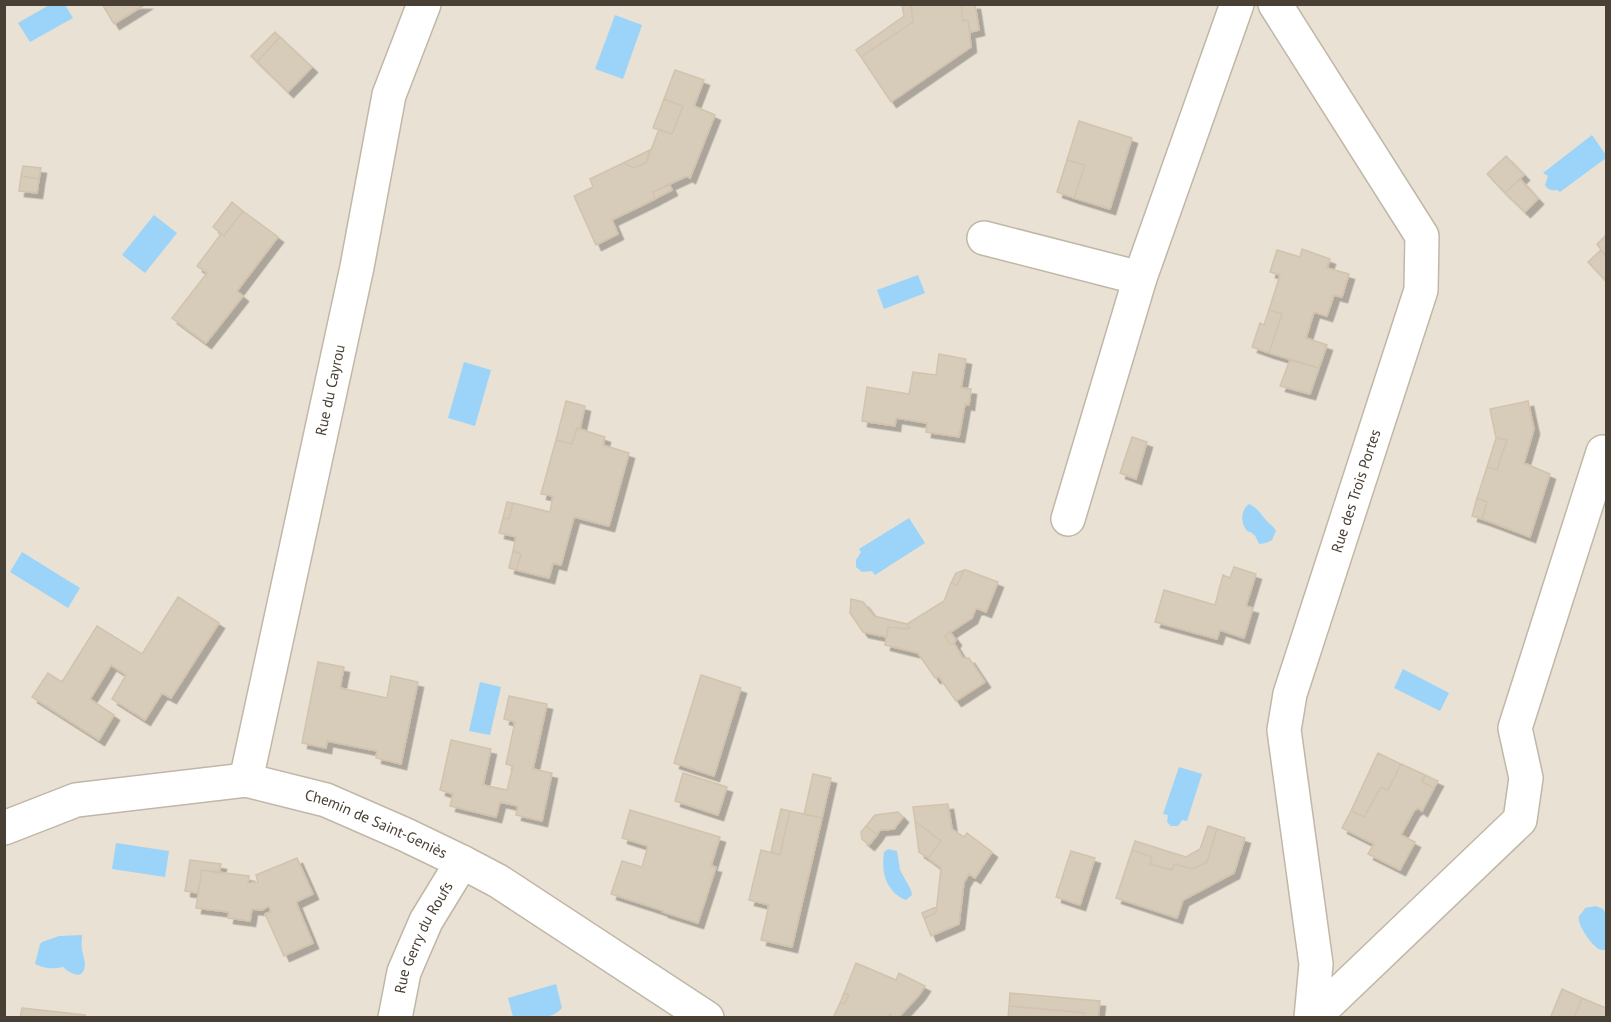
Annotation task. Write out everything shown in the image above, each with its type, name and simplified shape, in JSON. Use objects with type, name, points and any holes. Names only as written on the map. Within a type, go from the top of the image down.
[{"type":"street","name":"Rue du Cayrou","points":[[246,780],[357,267],[389,95],[424,4]]},
{"type":"street","points":[[1068,519],[1140,278],[1236,4]]},
{"type":"street","name":"Rue des Trois Portes","points":[[1275,4],[1422,236],[1421,290],[1290,694],[1284,730],[1317,964],[1312,1017]]},
{"type":"street","points":[[984,238],[1140,278]]},
{"type":"street","name":"Rue des Trois Portes","points":[[1312,1017],[1520,819],[1526,778],[1515,728],[1603,452]]},
{"type":"street","name":"Chemin de Saint-Geniès","points":[[4,828],[76,800],[246,780],[326,800],[406,835],[498,881],[707,1017]]},
{"type":"street","name":"Rue Gerry du Roufs","points":[[395,1017],[408,962],[426,921],[462,862]]},
{"type":"shaded area","points":[[5,5],[1606,5],[1606,1017],[5,1017]]},
{"type":"water","points":[[51,4],[65,5],[73,18],[30,42],[18,23]]},
{"type":"water","points":[[615,15],[642,25],[623,79],[595,69]]},
{"type":"water","points":[[1592,135],[1606,158],[1560,192],[1547,188],[1545,185],[1548,176],[1543,173]]},
{"type":"water","points":[[154,215],[177,233],[145,273],[122,255]]},
{"type":"water","points":[[918,275],[925,293],[884,309],[877,290]]},
{"type":"water","points":[[464,362],[491,370],[475,426],[448,418]]},
{"type":"water","points":[[1249,504],[1275,529],[1272,540],[1259,544],[1255,536],[1245,528],[1242,515]]},
{"type":"water","points":[[909,518],[925,543],[875,575],[872,571],[862,572],[856,567],[856,560],[861,552],[859,549]]},
{"type":"water","points":[[22,552],[80,588],[68,608],[10,572]]},
{"type":"water","points":[[1403,669],[1449,693],[1440,711],[1394,688]]},
{"type":"water","points":[[480,682],[501,687],[490,735],[469,731]]},
{"type":"water","points":[[1179,767],[1202,774],[1187,821],[1182,820],[1178,826],[1171,826],[1167,822],[1168,815],[1163,814]]},
{"type":"water","points":[[116,843],[169,851],[165,877],[112,869]]},
{"type":"water","points":[[888,849],[897,851],[900,870],[911,890],[912,895],[906,900],[889,887],[886,880],[883,859],[884,852]]},
{"type":"water","points":[[1596,906],[1603,909],[1606,914],[1606,950],[1598,949],[1591,942],[1579,920],[1585,908]]},
{"type":"water","points":[[82,935],[85,965],[79,975],[63,967],[49,968],[35,964],[42,942],[59,936]]},
{"type":"water","points":[[556,984],[562,1008],[558,1012],[546,1017],[513,1017],[508,998]]},
{"type":"building","points":[[102,4],[146,4],[114,24]]},
{"type":"building","points":[[902,4],[911,4],[913,22],[861,57],[856,50],[904,16]]},
{"type":"building","points":[[911,4],[961,4],[963,21],[968,20],[971,47],[891,102],[861,57],[913,22]]},
{"type":"building","points":[[961,4],[975,4],[979,30],[970,32],[968,20],[963,21]]},
{"type":"building","points":[[275,32],[280,37],[257,62],[251,56]]},
{"type":"building","points":[[280,37],[312,67],[288,92],[257,62]]},
{"type":"building","points":[[675,70],[704,80],[694,106],[715,115],[690,178],[687,176],[653,192],[655,199],[612,220],[618,234],[596,245],[574,196],[593,187],[590,179],[623,163],[634,168],[646,163],[659,129],[672,134],[683,106],[664,99]]},
{"type":"building","points":[[664,99],[683,106],[672,134],[653,128]]},
{"type":"building","points":[[1079,121],[1132,138],[1110,209],[1074,198],[1085,165],[1067,160]]},
{"type":"building","points":[[650,150],[646,163],[634,168],[623,163]]},
{"type":"building","points":[[1506,156],[1524,175],[1505,193],[1487,174]]},
{"type":"building","points":[[1067,160],[1085,165],[1074,198],[1057,192]]},
{"type":"building","points":[[23,166],[41,168],[39,179],[21,176]]},
{"type":"building","points":[[21,176],[39,179],[37,193],[19,191]]},
{"type":"building","points":[[1520,179],[1538,199],[1525,212],[1505,193]]},
{"type":"building","points":[[669,184],[672,190],[655,199],[653,192]]},
{"type":"building","points":[[232,202],[243,211],[224,236],[213,227]]},
{"type":"building","points":[[243,211],[278,237],[237,291],[243,296],[206,343],[172,318],[207,273],[197,266],[221,234],[224,236]]},
{"type":"building","points":[[1606,235],[1606,257],[1597,244]]},
{"type":"building","points":[[1302,249],[1330,259],[1327,268],[1349,274],[1342,297],[1334,295],[1327,316],[1314,312],[1306,338],[1327,345],[1319,368],[1269,353],[1282,314],[1269,310],[1280,275],[1270,272],[1277,250],[1300,257]]},
{"type":"building","points":[[1601,250],[1606,257],[1606,277],[1604,279],[1588,262]]},
{"type":"building","points":[[1269,310],[1282,314],[1269,353],[1252,347],[1260,323],[1264,325]]},
{"type":"building","points":[[939,354],[966,359],[961,388],[971,389],[969,405],[965,404],[959,437],[926,432],[927,423],[896,418],[895,426],[862,421],[867,387],[909,394],[913,372],[936,375]]},
{"type":"building","points":[[1290,360],[1319,368],[1310,394],[1280,386]]},
{"type":"building","points":[[566,401],[585,406],[580,429],[577,428],[572,444],[556,440]]},
{"type":"building","points":[[1528,401],[1534,429],[1524,463],[1550,474],[1530,537],[1482,519],[1487,502],[1477,498],[1487,467],[1497,470],[1507,440],[1496,438],[1490,409]]},
{"type":"building","points":[[577,428],[605,437],[603,445],[629,453],[609,526],[574,517],[561,565],[553,563],[549,578],[516,570],[521,554],[513,551],[516,537],[499,533],[503,518],[509,519],[513,503],[550,512],[553,496],[541,494],[556,440],[572,444]]},
{"type":"building","points":[[1132,437],[1147,442],[1136,479],[1120,473]]},
{"type":"building","points":[[1496,438],[1507,440],[1497,470],[1487,467]]},
{"type":"building","points":[[1477,498],[1487,502],[1482,519],[1472,516]]},
{"type":"building","points":[[507,502],[513,503],[509,519],[503,518]]},
{"type":"building","points":[[513,551],[521,554],[516,570],[509,568]]},
{"type":"building","points":[[1234,567],[1256,574],[1246,606],[1253,608],[1244,638],[1220,630],[1217,639],[1155,622],[1164,590],[1215,605],[1223,575],[1230,578]]},
{"type":"building","points":[[964,570],[998,582],[986,612],[976,608],[972,618],[945,636],[950,644],[954,643],[963,658],[969,658],[985,682],[956,701],[939,677],[935,678],[918,653],[885,645],[888,627],[910,628],[907,624],[944,601],[951,583],[957,585]]},
{"type":"building","points":[[964,570],[957,585],[951,583],[956,573]]},
{"type":"building","points":[[178,597],[219,623],[171,698],[162,693],[145,720],[112,699],[126,675],[111,665],[90,699],[114,715],[99,740],[32,697],[48,673],[62,682],[97,626],[142,654]]},
{"type":"building","points":[[851,599],[863,602],[874,616],[907,624],[910,628],[888,627],[887,637],[863,632],[850,613]]},
{"type":"building","points":[[950,632],[956,640],[950,644],[945,636]]},
{"type":"building","points":[[318,662],[344,667],[340,688],[387,698],[391,676],[418,682],[401,764],[376,758],[377,751],[327,741],[326,748],[302,743]]},
{"type":"building","points":[[701,675],[741,688],[714,776],[674,763]]},
{"type":"building","points":[[509,696],[547,704],[533,769],[552,773],[542,821],[516,815],[518,806],[500,802],[496,817],[450,806],[453,794],[440,790],[451,740],[491,749],[483,785],[507,790],[513,766],[506,764],[515,722],[504,719]]},
{"type":"building","points":[[1378,753],[1401,764],[1388,790],[1381,787],[1364,817],[1351,811]]},
{"type":"building","points":[[1401,764],[1425,775],[1422,782],[1434,788],[1422,811],[1418,808],[1414,811],[1401,835],[1415,842],[1400,870],[1368,854],[1374,844],[1342,828],[1351,811],[1364,817],[1381,787],[1388,790]]},
{"type":"building","points":[[683,773],[727,787],[718,815],[675,801]]},
{"type":"building","points":[[813,774],[831,778],[822,818],[804,814]]},
{"type":"building","points":[[1425,775],[1438,781],[1434,788],[1422,782]]},
{"type":"building","points":[[948,804],[952,829],[964,837],[967,833],[992,852],[975,878],[969,874],[964,882],[959,924],[931,936],[924,918],[936,913],[941,868],[928,858],[941,841],[915,821],[913,807]]},
{"type":"building","points":[[781,809],[790,811],[780,855],[771,852]]},
{"type":"building","points":[[630,810],[720,837],[711,866],[716,867],[698,923],[611,894],[622,861],[642,867],[648,846],[622,838]]},
{"type":"building","points":[[790,811],[822,818],[792,947],[761,940],[769,905],[749,900],[761,850],[780,855]]},
{"type":"building","points":[[898,812],[903,817],[894,829],[880,830],[877,835],[866,826],[875,815]]},
{"type":"building","points":[[915,821],[941,841],[928,858],[919,852]]},
{"type":"building","points":[[866,826],[877,835],[869,845],[862,839],[861,832]]},
{"type":"building","points":[[1208,826],[1217,829],[1207,862],[1193,869],[1174,864],[1172,870],[1150,864],[1152,857],[1132,850],[1135,841],[1186,857],[1200,849]]},
{"type":"building","points":[[1217,829],[1245,838],[1234,873],[1183,900],[1177,918],[1116,898],[1132,850],[1152,857],[1150,864],[1172,870],[1174,864],[1193,869],[1207,862]]},
{"type":"building","points":[[1071,851],[1095,858],[1080,905],[1056,897]]},
{"type":"building","points":[[297,858],[313,894],[296,902],[313,943],[284,956],[265,914],[271,912],[269,906],[262,910],[252,909],[250,921],[228,918],[229,912],[196,908],[202,870],[249,876],[248,883],[258,882],[256,875]]},
{"type":"building","points":[[190,860],[221,864],[219,873],[202,870],[198,893],[185,891]]},
{"type":"building","points":[[936,907],[936,913],[924,918],[922,913]]},
{"type":"building","points":[[856,963],[896,980],[899,973],[925,986],[898,1018],[893,1018],[890,1014],[888,1018],[833,1018],[840,1003],[844,1004],[849,995],[844,993]]},
{"type":"building","points":[[1562,989],[1582,998],[1574,1018],[1551,1016]]},
{"type":"building","points":[[844,993],[849,995],[844,1004],[840,1003]]},
{"type":"building","points":[[1010,993],[1100,1001],[1098,1018],[1084,1018],[1085,1013],[1009,1006]]},
{"type":"building","points":[[1582,998],[1606,1008],[1606,1018],[1574,1018]]},
{"type":"building","points":[[1009,1006],[1085,1013],[1084,1018],[1008,1018]]},
{"type":"building","points":[[22,1008],[85,1015],[85,1018],[20,1018]]}]
